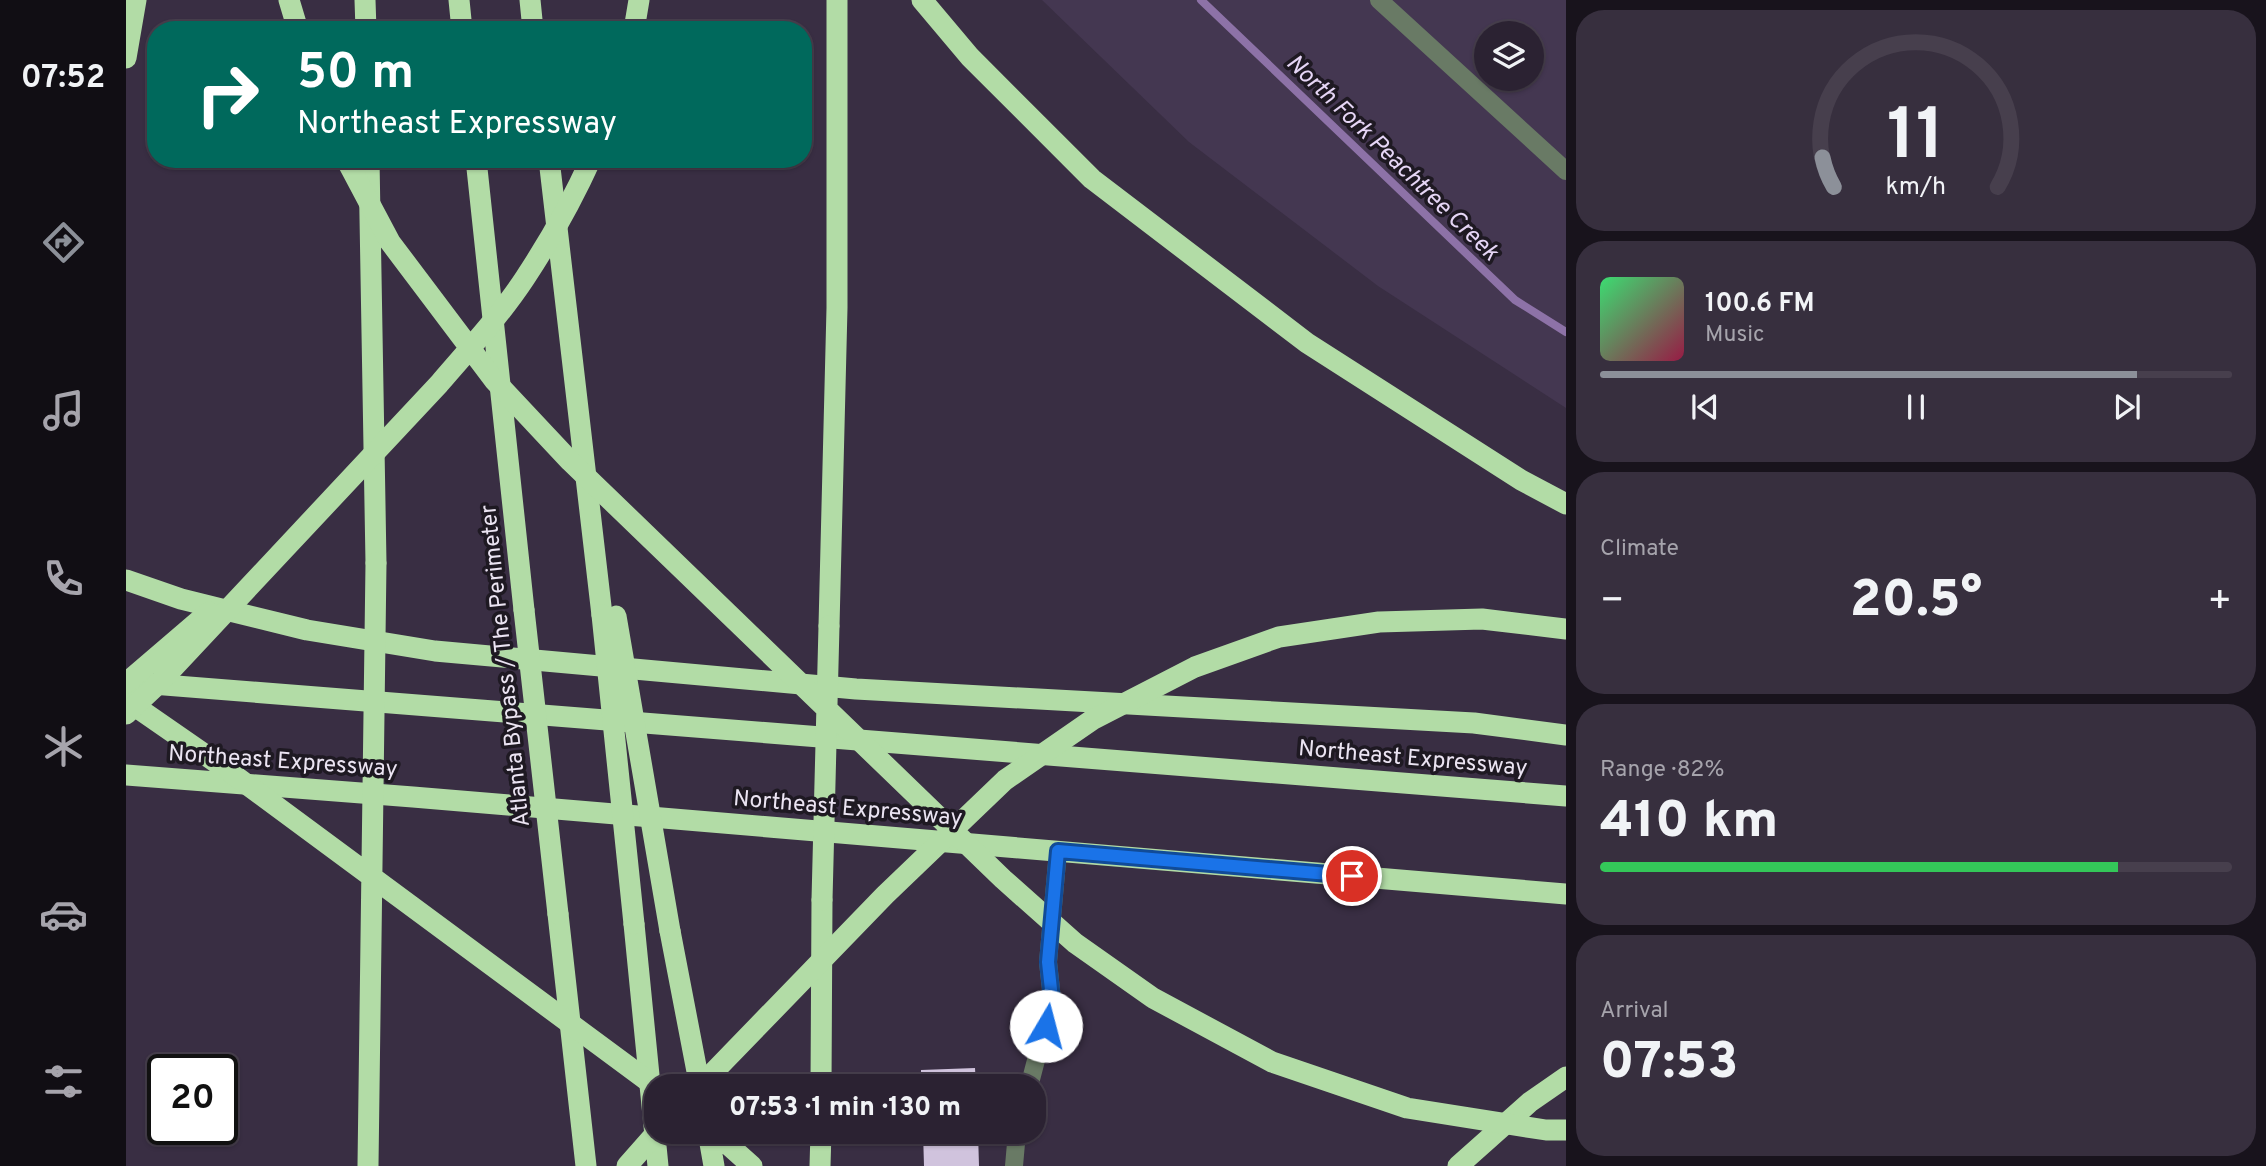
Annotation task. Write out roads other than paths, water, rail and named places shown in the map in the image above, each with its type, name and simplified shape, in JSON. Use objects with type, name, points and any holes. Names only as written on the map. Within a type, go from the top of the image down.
[{"type":"highway","points":[[126,58],[136,0]]},
{"type":"highway","points":[[289,0],[295,21]]},
{"type":"highway","points":[[365,0],[366,21]]},
{"type":"highway","points":[[459,0],[461,21]]},
{"type":"highway","points":[[530,0],[532,21]]},
{"type":"highway","points":[[636,21],[639,0]]},
{"type":"highway","points":[[821,1074],[822,900],[837,308],[837,0]]},
{"type":"highway","points":[[922,0],[970,57],[1092,179],[1307,343],[1521,480],[1566,504]]},
{"type":"highway","points":[[351,168],[390,242],[494,380],[590,481],[1003,879],[1075,943],[1153,998],[1272,1062],[1407,1108],[1546,1130],[1566,1130]]},
{"type":"highway","points":[[368,1166],[376,563],[369,168]]},
{"type":"highway","name":"Atlanta Bypass / The Perimeter","points":[[477,168],[586,1166]]},
{"type":"highway","points":[[551,168],[609,616],[634,924],[658,1166]]},
{"type":"highway","points":[[126,714],[158,684],[439,384],[482,334],[524,280],[568,208],[587,168]]},
{"type":"highway","points":[[126,683],[244,581],[333,496]]},
{"type":"highway","points":[[126,580],[181,599],[307,630],[435,651],[856,689],[1474,723],[1566,735]]},
{"type":"highway","points":[[609,616],[697,1074]]},
{"type":"highway","points":[[712,1074],[885,895],[995,789],[1092,720],[1195,667],[1279,637],[1379,622],[1469,619],[1566,629]]},
{"type":"highway","name":"Northeast Expressway","points":[[126,683],[1566,796]]},
{"type":"highway","points":[[126,700],[230,772],[644,1078]]},
{"type":"highway","name":"Northeast Expressway","points":[[126,775],[1566,894]]},
{"type":"highway","points":[[1458,1166],[1530,1102],[1566,1077]]},
{"type":"highway","points":[[627,1166],[646,1144]]},
{"type":"highway","points":[[710,1144],[714,1166]]},
{"type":"highway","points":[[727,1144],[752,1166]]},
{"type":"highway","points":[[820,1166],[821,1144]]},
{"type":"street","points":[[1379,0],[1566,171]]},
{"type":"street","points":[[1032,1074],[1052,999],[1048,962],[1058,851]]},
{"type":"street","points":[[1014,1166],[1016,1144]]},
{"type":"waterway","name":"North Fork Peachtree Creek","points":[[1201,0],[1515,300],[1566,332]]}]
